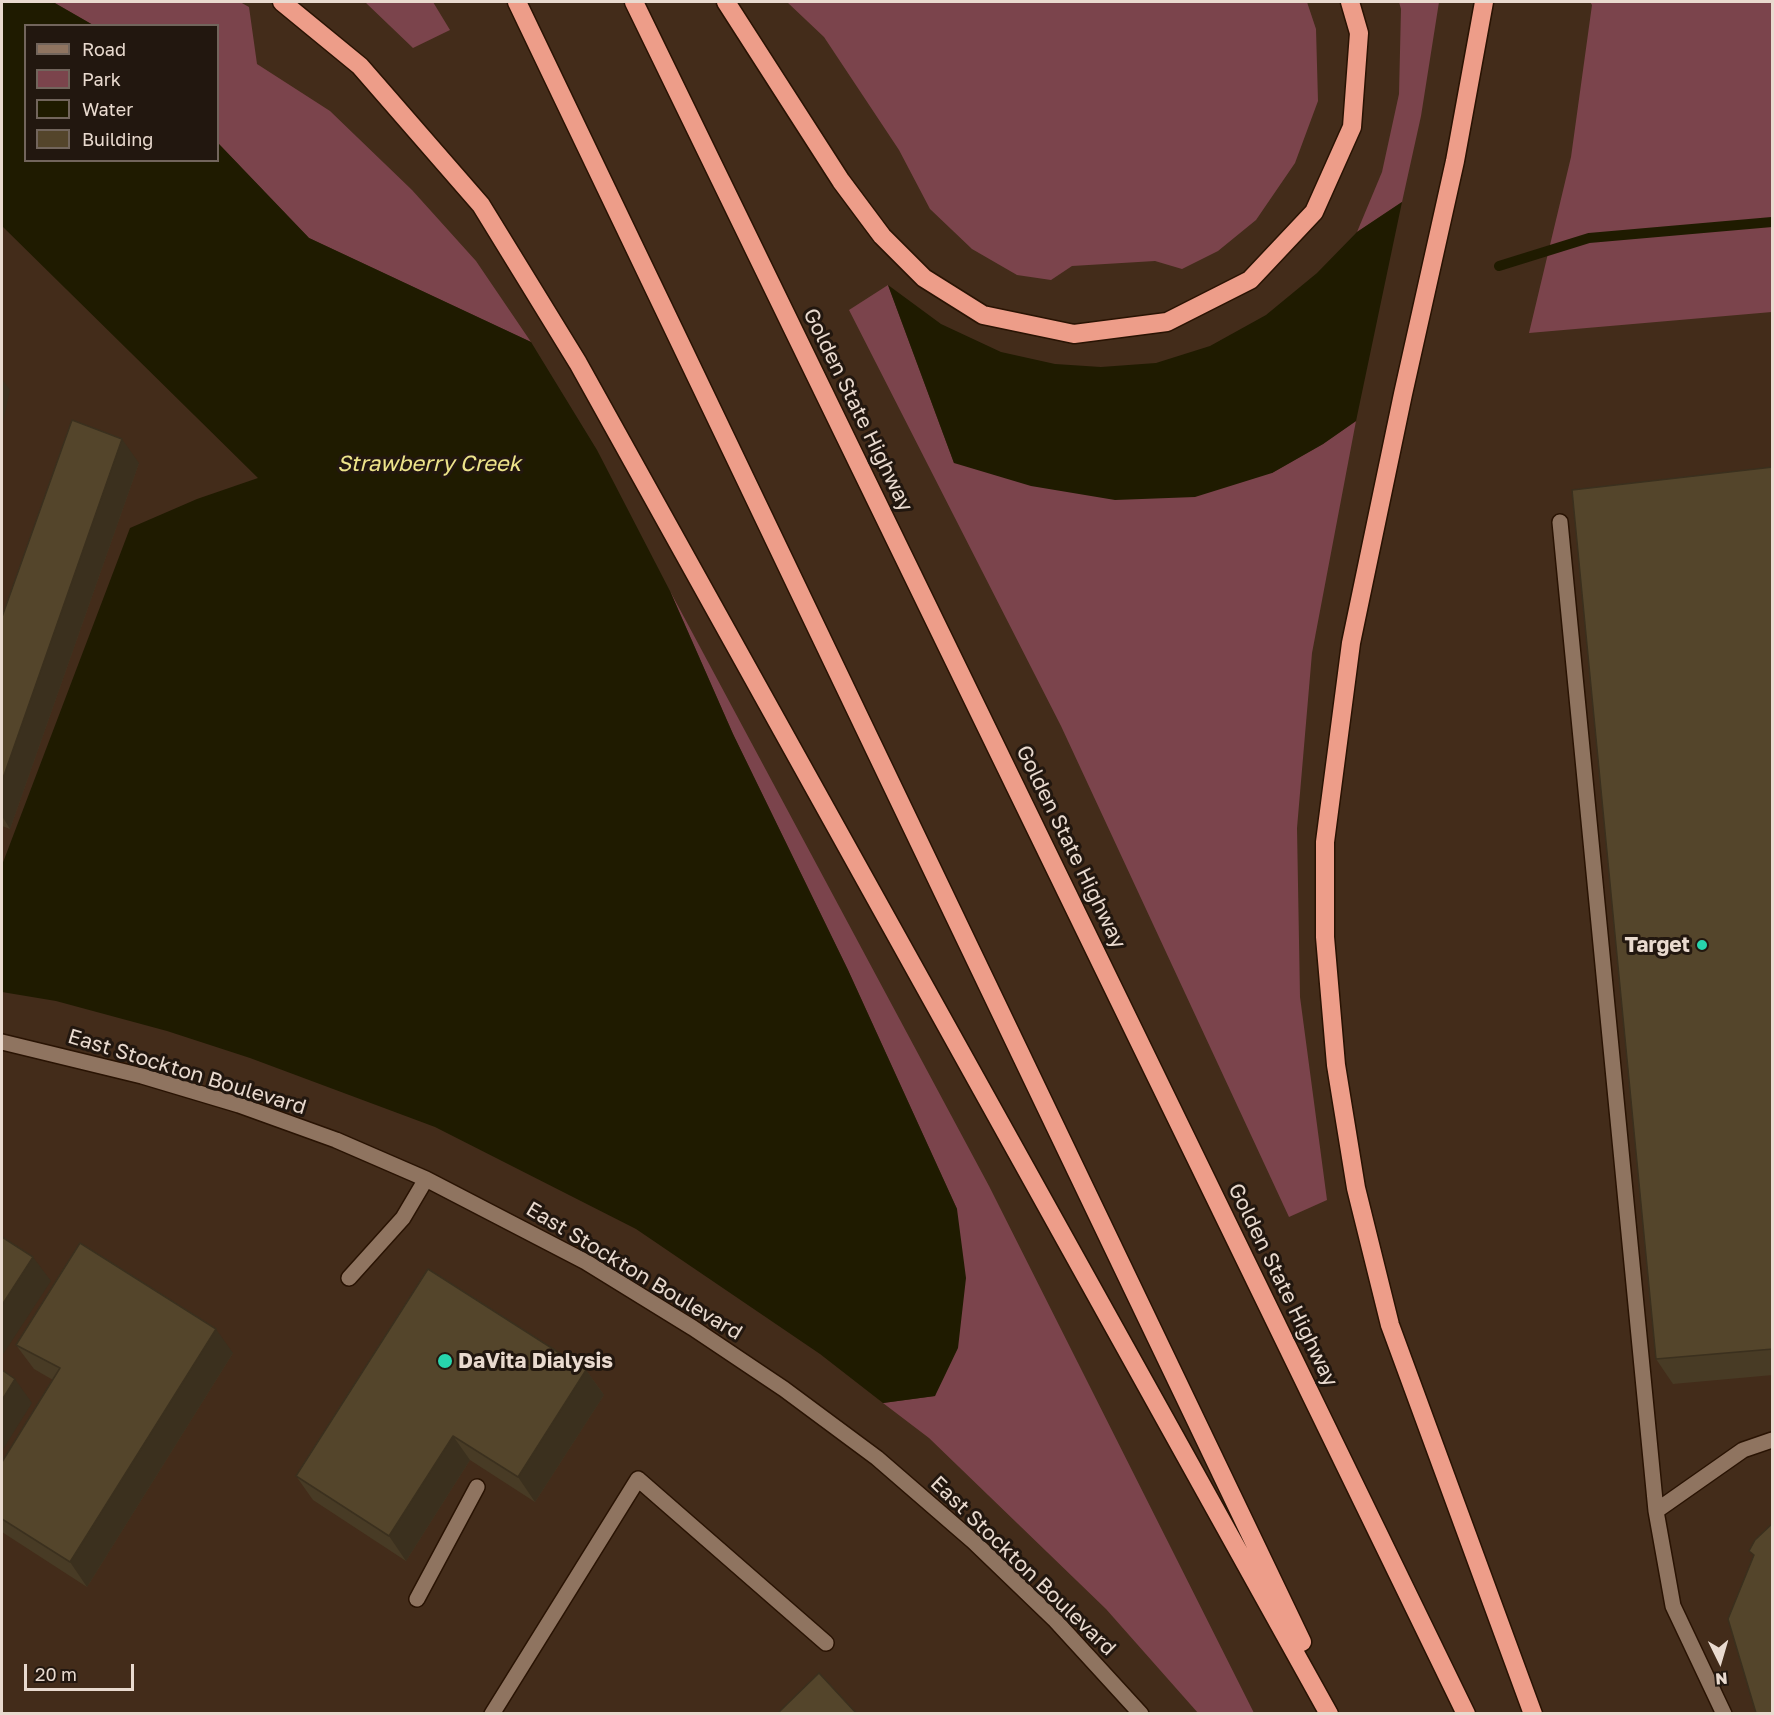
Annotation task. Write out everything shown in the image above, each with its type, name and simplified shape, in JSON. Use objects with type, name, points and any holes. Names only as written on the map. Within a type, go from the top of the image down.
[{"type":"highway","points":[[282,2],[360,66],[481,205],[578,363],[1329,1713]]},
{"type":"highway","points":[[517,2],[1336,1713]]},
{"type":"highway","name":"Golden State Highway","points":[[634,2],[1466,1713]]},
{"type":"highway","points":[[726,2],[841,181],[882,236],[924,278],[983,315],[1074,334],[1167,322],[1250,280],[1314,212],[1352,126],[1359,33],[1350,2]]},
{"type":"highway","points":[[1484,2],[1455,161],[1351,643],[1325,842],[1325,937],[1336,1065],[1356,1188],[1390,1324],[1533,1713]]},
{"type":"street","points":[[1560,522],[1656,1512],[1673,1606],[1724,1713]]},
{"type":"street","name":"East Stockton Boulevard","points":[[2,1042],[142,1076],[239,1105],[336,1140],[426,1179],[586,1262],[674,1316],[784,1389],[868,1451],[974,1542],[1054,1619],[1141,1713]]},
{"type":"street","points":[[349,1278],[403,1218],[426,1179]]},
{"type":"street","points":[[1656,1512],[1743,1450],[1773,1440]]},
{"type":"street","points":[[492,1713],[638,1479],[826,1643]]},
{"type":"street","points":[[417,1599],[477,1486]]},
{"type":"green space","points":[[53,2],[240,2],[249,7],[257,64],[330,111],[412,190],[476,261],[531,342],[309,238],[219,144],[219,24],[91,24]]},
{"type":"green space","points":[[365,2],[433,2],[450,30],[413,48]]},
{"type":"green space","points":[[787,2],[1307,2],[1316,29],[1318,101],[1295,163],[1256,220],[1218,251],[1182,269],[1155,261],[1072,266],[1051,280],[1017,275],[972,249],[930,209],[899,150],[824,37]]},
{"type":"green space","points":[[1399,2],[1439,2],[1421,116],[1402,202],[1357,232],[1382,172],[1399,94],[1401,9]]},
{"type":"green space","points":[[1590,2],[1772,2],[1772,312],[1529,333],[1571,157],[1592,5]]},
{"type":"green space","points":[[888,285],[954,463],[1272,473],[1323,444],[1356,421],[1312,653],[1297,828],[1300,997],[1327,1200],[1289,1217],[1061,726],[849,310]]},
{"type":"green space","points":[[670,591],[989,1186],[1254,1713],[1198,1713],[1106,1609],[929,1438],[883,1403],[935,1396],[957,1209],[848,970],[733,734]]},
{"type":"water","points":[[2,2],[53,2],[91,24],[24,24],[24,162],[219,162],[219,144],[309,238],[531,342],[597,450],[670,591],[733,734],[848,970],[957,1209],[966,1278],[958,1348],[935,1396],[883,1403],[820,1354],[636,1229],[435,1127],[250,1058],[167,1031],[56,1001],[2,992],[2,865],[130,528],[197,499],[258,478],[2,226]]},
{"type":"water","points":[[1402,202],[1356,421],[1323,444],[1272,473],[1195,497],[1115,500],[1031,486],[954,463],[888,285],[941,324],[1001,352],[1055,364],[1101,367],[1156,363],[1210,346],[1266,315],[1317,273],[1357,232]]},
{"type":"building","points":[[72,420],[122,439],[2,781],[2,617]]},
{"type":"building","name":"Target","points":[[1773,467],[1773,1349],[1656,1359],[1572,490]]},
{"type":"building","points":[[2,1237],[33,1257],[2,1305]]},
{"type":"building","points":[[80,1243],[216,1329],[70,1562],[2,1519],[2,1462],[60,1368],[16,1345]]},
{"type":"building","points":[[428,1269],[586,1370],[518,1477],[453,1436],[389,1536],[296,1476]]},
{"type":"building","points":[[2,1370],[15,1379],[2,1400]]},
{"type":"building","points":[[1773,1523],[1773,1713],[1756,1713],[1728,1619],[1754,1555],[1749,1551],[1755,1540]]},
{"type":"building","points":[[819,1673],[856,1713],[778,1713]]},
{"type":"waterway","name":"Strawberry Creek","points":[[1499,266],[1589,238],[1772,222]]},
{"type":"place","name":"Target","points":[[1702,945]]},
{"type":"place","name":"DaVita Dialysis","points":[[445,1361]]}]
